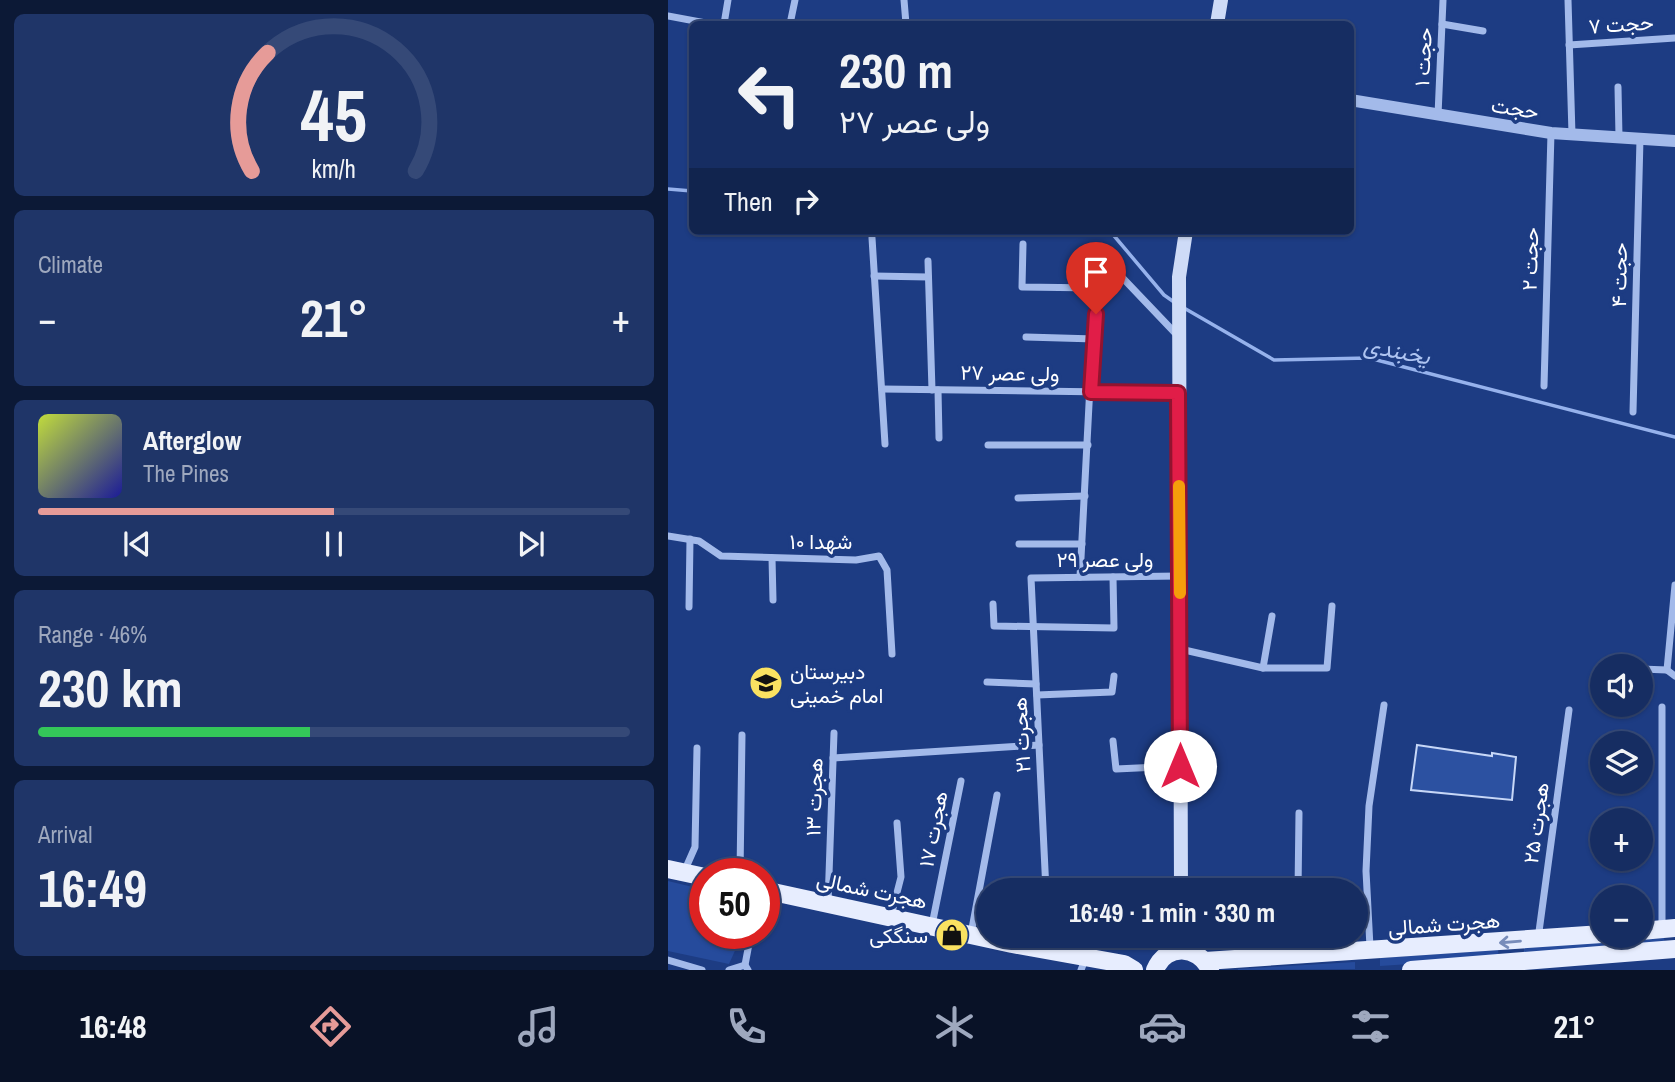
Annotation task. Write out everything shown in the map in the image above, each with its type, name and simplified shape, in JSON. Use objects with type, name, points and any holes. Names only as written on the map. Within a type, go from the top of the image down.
[{"type":"main road","points":[[1218,21],[1221,0]]},
{"type":"main road","points":[[1181,878],[1178,393],[1179,277],[1185,235]]},
{"type":"main road","name":"هجرت شمالی","points":[[780,893],[976,936]]},
{"type":"main road","points":[[1653,931],[1671,930]]},
{"type":"main road","name":"هجرت شمالی","points":[[1207,965],[1590,935]]},
{"type":"main road","name":"هجرت شمالی","points":[[1058,948],[1084,963],[1127,968],[1158,965],[1176,948]]},
{"type":"main road","points":[[1188,948],[1207,965]]},
{"type":"main road","name":"هجرت شمالی","points":[[1411,970],[1539,965],[1674,949]]},
{"type":"street","points":[[724,21],[728,0]]},
{"type":"street","points":[[791,21],[795,0]]},
{"type":"street","points":[[904,0],[906,21]]},
{"type":"street","name":"حجت ۱","points":[[1438,115],[1443,0]]},
{"type":"street","points":[[1568,0],[1572,134]]},
{"type":"street","points":[[668,16],[695,21]]},
{"type":"street","points":[[1442,24],[1483,31]]},
{"type":"street","name":"حجت ۷","points":[[1569,45],[1674,38]]},
{"type":"street","points":[[1618,87],[1619,137]]},
{"type":"street","name":"حجت","points":[[1354,101],[1551,133],[1674,141]]},
{"type":"street","name":"حجت ۲","points":[[1544,386],[1551,133]]},
{"type":"street","name":"حجت ۴","points":[[1633,412],[1640,139]]},
{"type":"street","points":[[872,238],[885,444]]},
{"type":"street","points":[[1023,244],[1022,287],[1096,288]]},
{"type":"street","points":[[1080,577],[1095,339],[1097,251],[1179,336]]},
{"type":"street","points":[[928,261],[939,438]]},
{"type":"street","points":[[874,276],[928,277]]},
{"type":"street","points":[[1026,337],[1095,339]]},
{"type":"street","name":"ولی عصر ۲۷","points":[[882,389],[1178,393]]},
{"type":"street","points":[[988,445],[1088,445]]},
{"type":"street","points":[[1018,498],[1085,496]]},
{"type":"street","name":"شهدا ۱۰","points":[[668,536],[699,541],[721,556],[856,560],[879,556],[887,570],[892,654]]},
{"type":"street","points":[[689,607],[690,539]]},
{"type":"street","points":[[1019,544],[1082,544]]},
{"type":"street","points":[[772,558],[773,600]]},
{"type":"street","name":"ولی عصر ۲۹","points":[[1031,578],[1180,576]]},
{"type":"street","points":[[993,604],[994,626],[1033,624],[1114,628],[1113,577]]},
{"type":"street","name":"هجرت ۲۱","points":[[1031,578],[1045,878]]},
{"type":"street","points":[[1667,670],[1674,585]]},
{"type":"street","points":[[1180,649],[1263,668],[1327,668],[1332,606]]},
{"type":"street","points":[[1263,668],[1272,616]]},
{"type":"street","points":[[1653,669],[1667,670],[1674,676]]},
{"type":"street","points":[[1037,695],[1112,692],[1114,676]]},
{"type":"street","points":[[987,682],[1036,684]]},
{"type":"street","points":[[1370,952],[1366,871],[1369,806],[1384,705]]},
{"type":"street","points":[[1662,707],[1671,930]]},
{"type":"street","name":"هجرت ۲۵","points":[[1538,940],[1569,710]]},
{"type":"street","name":"هجرت ۱۳","points":[[828,903],[834,733]]},
{"type":"street","points":[[740,858],[742,735]]},
{"type":"street","points":[[1113,741],[1116,769],[1180,766]]},
{"type":"street","points":[[833,758],[1039,745]]},
{"type":"street","points":[[676,871],[695,847],[697,748]]},
{"type":"street","name":"هجرت ۱۷","points":[[932,926],[961,781]]},
{"type":"street","points":[[971,935],[997,795]]},
{"type":"street","points":[[1298,878],[1299,813]]},
{"type":"street","points":[[891,917],[901,877],[897,823]]},
{"type":"street","points":[[1297,948],[1297,957]]},
{"type":"street","points":[[729,970],[746,968],[749,949]]},
{"type":"street","points":[[668,960],[702,970]]},
{"type":"shaded area","points":[[668,881],[689,886],[689,949],[736,949],[729,964],[668,951]]},
{"type":"shaded area","points":[[1664,938],[1665,944],[1653,945],[1653,939]]},
{"type":"shaded area","points":[[1590,943],[1590,948],[1609,948],[1524,954],[1524,947]]},
{"type":"shaded area","points":[[1498,950],[1499,958],[1380,966],[1380,958]]},
{"type":"shaded area","points":[[1355,962],[1355,969],[1238,970],[1238,969]]},
{"type":"building","points":[[1417,745],[1516,757],[1512,800],[1411,790]]},
{"type":"waterway","name":"یخبندی","points":[[668,189],[689,191]]},
{"type":"waterway","name":"یخبندی","points":[[1113,235],[1164,295],[1174,302]]},
{"type":"waterway","name":"یخبندی","points":[[1184,308],[1274,360],[1369,358],[1675,437]]},
{"type":"slow traffic","points":[[1179,486],[1180,593]]},
{"type":"place","name":"دبیرستان امام خمینی","points":[[766,683]]},
{"type":"place","name":"سنگکی","points":[[952,935]]},
{"type":"route","points":[[1096,314],[1091,392],[1178,393],[1180,766]]}]
